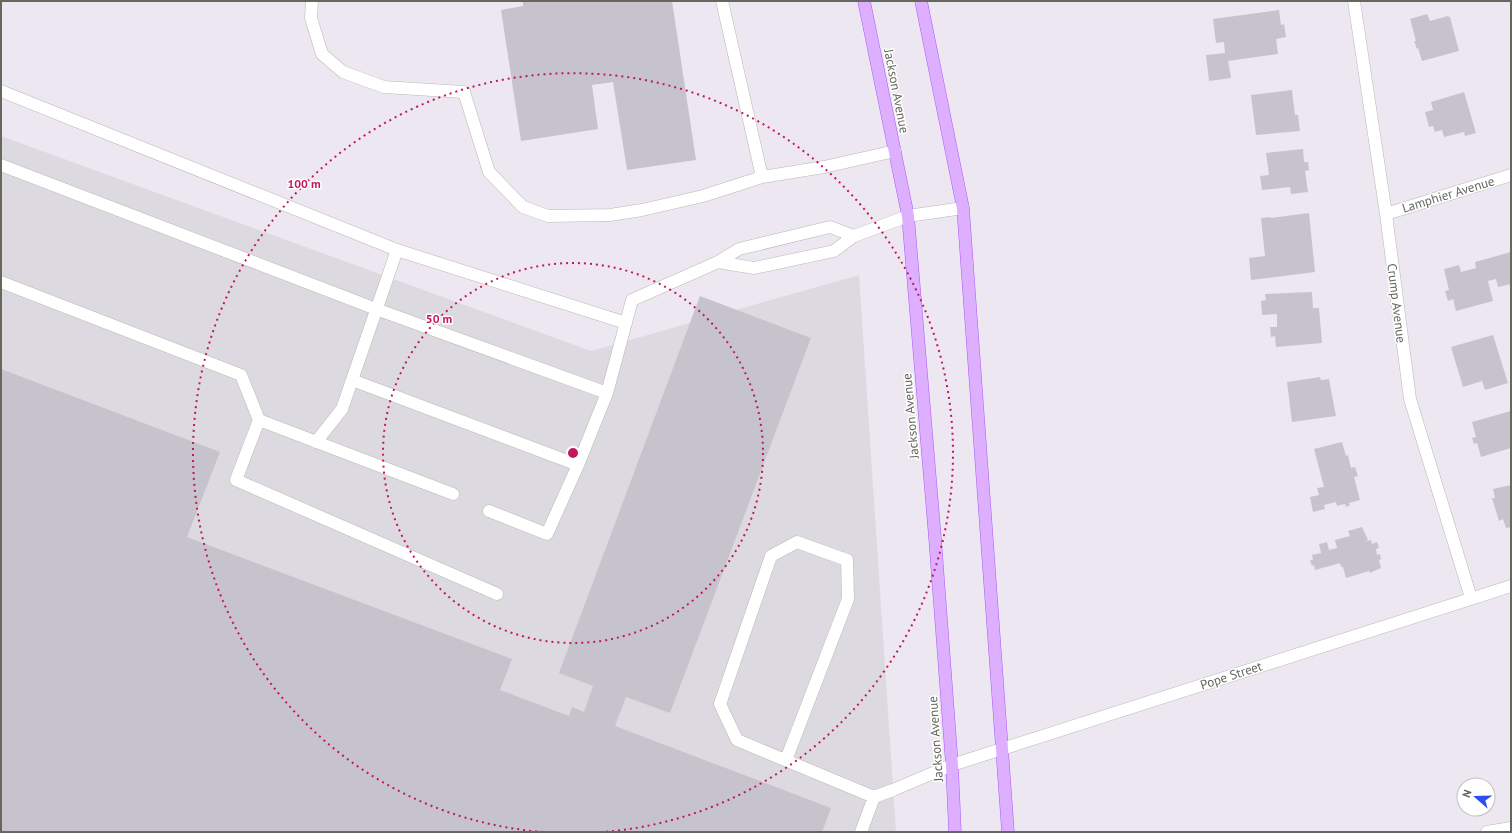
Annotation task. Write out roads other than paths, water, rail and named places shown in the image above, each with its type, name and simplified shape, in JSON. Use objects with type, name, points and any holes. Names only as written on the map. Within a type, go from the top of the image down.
[{"type":"main road","name":"Jackson Avenue","points":[[864,1],[908,216],[935,538],[952,764],[955,832]]},
{"type":"main road","points":[[921,1],[963,208],[1008,832]]},
{"type":"street","points":[[312,1],[311,18],[322,54],[343,72],[384,87],[464,92],[489,172],[523,207],[548,216],[610,215],[642,210],[703,196],[762,177],[824,167],[895,151]]},
{"type":"street","points":[[722,1],[762,177]]},
{"type":"street","name":"Crump Avenue","points":[[1354,1],[1386,214],[1410,399],[1471,598]]},
{"type":"street","points":[[1,91],[397,250],[626,323]]},
{"type":"street","points":[[1,165],[376,309],[607,393]]},
{"type":"street","name":"Lamphier Avenue","points":[[1386,214],[1511,175]]},
{"type":"street","points":[[718,262],[754,268],[834,251],[854,236],[908,216],[963,208]]},
{"type":"street","points":[[489,511],[547,534],[578,465],[607,393],[632,300],[718,262],[739,249],[830,227],[854,236]]},
{"type":"street","points":[[316,442],[342,409],[397,250]]},
{"type":"street","points":[[1,282],[241,375],[259,420],[236,480],[497,594]]},
{"type":"street","points":[[352,380],[578,465]]},
{"type":"street","points":[[259,420],[453,494]]},
{"type":"street","points":[[786,760],[848,599],[847,560],[796,542],[771,556],[720,704],[737,740],[874,797],[861,832]]},
{"type":"street","name":"Pope Street","points":[[874,797],[952,764],[1511,586]]},
{"type":"street","points":[[1487,832],[1511,828]]}]
